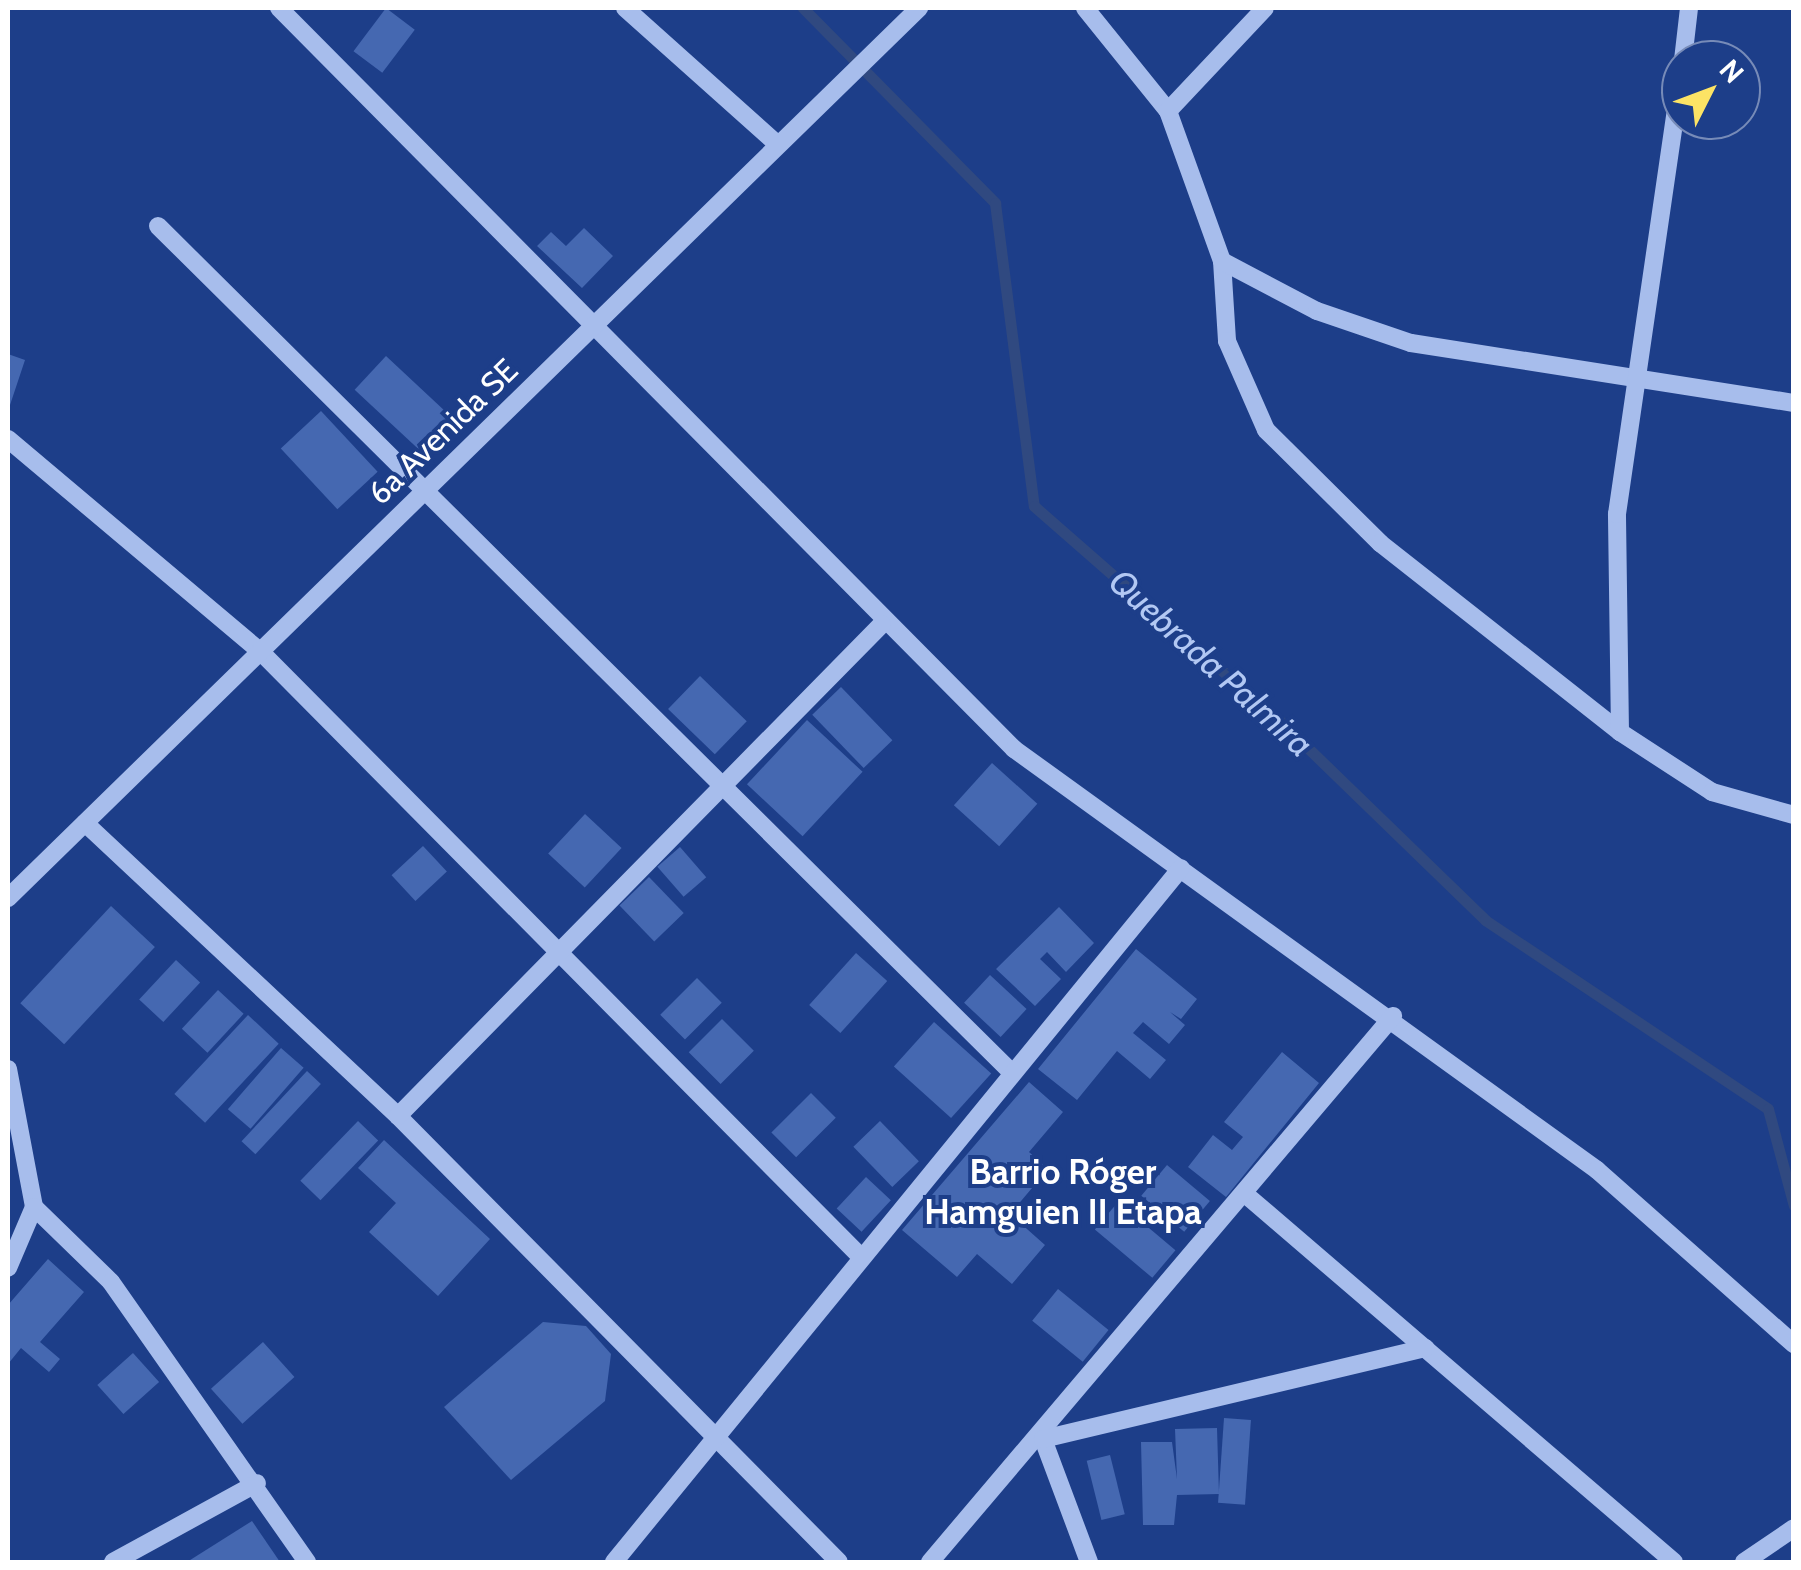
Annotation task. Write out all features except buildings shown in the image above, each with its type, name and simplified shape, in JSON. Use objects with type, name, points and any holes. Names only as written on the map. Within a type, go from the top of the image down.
[{"type":"street","points":[[278,8],[882,624],[1014,749],[1393,1016],[1597,1170],[1794,1344]]},
{"type":"street","points":[[625,8],[778,145]]},
{"type":"street","name":"6a Avenida SE","points":[[8,898],[919,8]]},
{"type":"street","points":[[1085,8],[1168,111],[1222,261],[1227,341],[1266,430],[1380,543],[1620,732],[1712,792],[1794,815]]},
{"type":"street","points":[[1168,111],[1265,8]]},
{"type":"street","points":[[1685,40],[1689,8]]},
{"type":"street","points":[[1620,732],[1618,514],[1643,375],[1673,140]]},
{"type":"street","points":[[158,226],[1010,1071]]},
{"type":"street","points":[[1222,261],[1317,312],[1412,343],[1643,375],[1794,403]]},
{"type":"street","points":[[8,439],[260,651],[861,1257]]},
{"type":"street","points":[[398,1116],[882,624]]},
{"type":"street","points":[[85,824],[398,1116],[839,1562]]},
{"type":"street","points":[[614,1562],[1010,1071],[1181,868]]},
{"type":"street","points":[[930,1562],[1043,1439],[1393,1016]]},
{"type":"street","points":[[8,1069],[34,1207],[8,1268]]},
{"type":"street","points":[[1245,1194],[1674,1562]]},
{"type":"street","points":[[34,1207],[112,1282],[257,1484],[306,1562]]},
{"type":"street","points":[[1043,1439],[1425,1348]]},
{"type":"street","points":[[1043,1439],[1089,1562]]},
{"type":"street","points":[[113,1562],[257,1484]]},
{"type":"street","points":[[1744,1562],[1794,1528]]},
{"type":"waterway","name":"Quebrada Palmira","points":[[803,8],[995,203],[1034,506],[1280,721],[1485,920],[1768,1109],[1794,1206]]},
{"type":"district","name":"Barrio Róger Hamguien II Etapa","points":[[1063,1192]]}]
